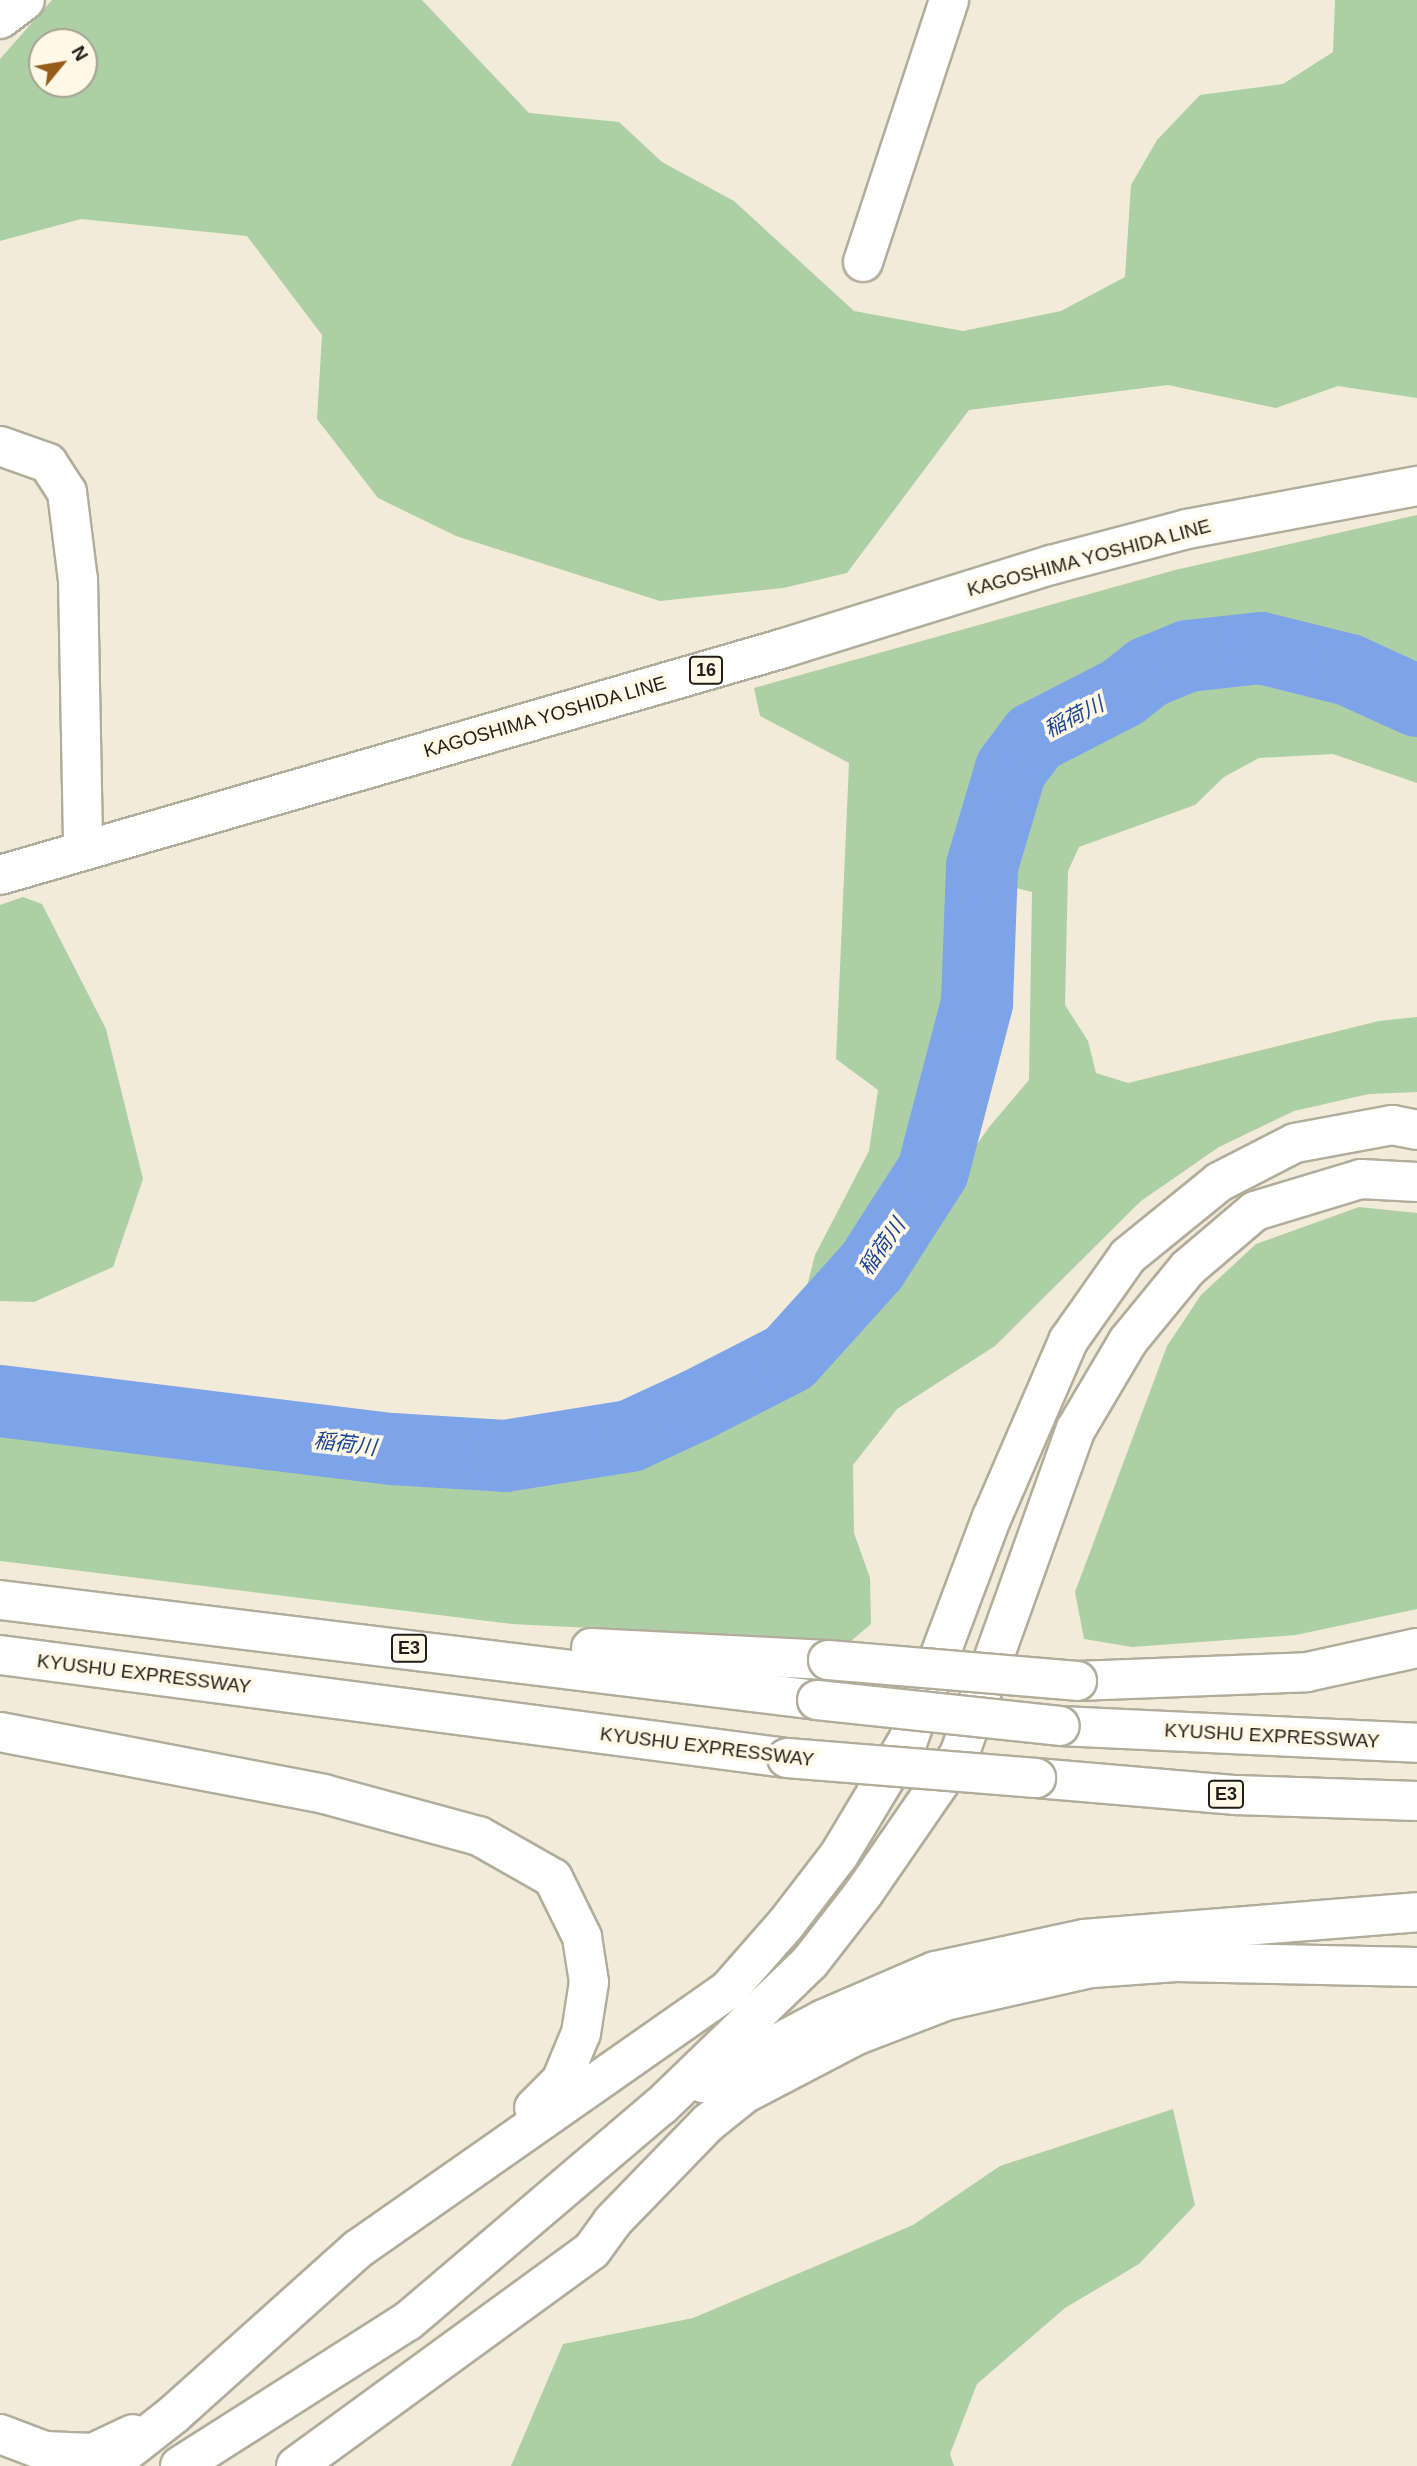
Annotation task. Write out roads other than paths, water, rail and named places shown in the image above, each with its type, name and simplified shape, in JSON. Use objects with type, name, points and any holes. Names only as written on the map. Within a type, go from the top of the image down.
[{"type":"main road","points":[[0,19],[26,0]]},
{"type":"main road","points":[[863,262],[949,0]]},
{"type":"main road","points":[[0,446],[48,464],[67,492],[78,580],[83,849]]},
{"type":"main road","name":"KAGOSHIMA YOSHIDA LINE","points":[[0,874],[781,649],[1065,561],[1213,524],[1417,486]]},
{"type":"main road","points":[[108,2466],[173,2414],[358,2249],[728,1990],[838,1855],[908,1740],[992,1517],[1068,1341],[1128,1256],[1219,1182],[1295,1143],[1392,1125],[1417,1130]]},
{"type":"main road","points":[[180,2466],[408,2321],[661,2106],[810,1962],[863,1894],[959,1755],[1076,1430],[1128,1341],[1188,1268],[1255,1211],[1361,1179],[1417,1182]]},
{"type":"main road","name":"KYUSHU EXPRESSWAY","points":[[0,1600],[292,1633],[817,1700],[1060,1726],[1417,1743]]},
{"type":"main road","points":[[292,1633],[828,1660],[1077,1681],[1307,1672],[1417,1648]]},
{"type":"main road","name":"KYUSHU EXPRESSWAY","points":[[0,1655],[787,1758],[1236,1795],[1417,1801]]},
{"type":"main road","points":[[0,1732],[324,1794],[479,1836],[553,1878],[582,1937],[589,1982],[581,2033],[561,2081],[462,2178]]},
{"type":"main road","points":[[661,2106],[824,2019],[935,1971],[1084,1939],[1417,1912]]},
{"type":"main road","points":[[296,2466],[592,2250],[612,2222],[708,2123],[744,2094],[857,2035],[946,2001],[1092,1968],[1176,1962],[1417,1967]]},
{"type":"main road","points":[[0,2434],[45,2451],[93,2453],[173,2414]]},
{"type":"waterway","name":"稲荷川","points":[[0,1401],[392,1449],[505,1456],[630,1436],[697,1405],[789,1358],[872,1266],[933,1171],[977,1003],[982,866],[1011,769],[1034,738],[1123,692],[1149,672],[1188,656],[1261,648],[1349,670],[1417,701]]}]
